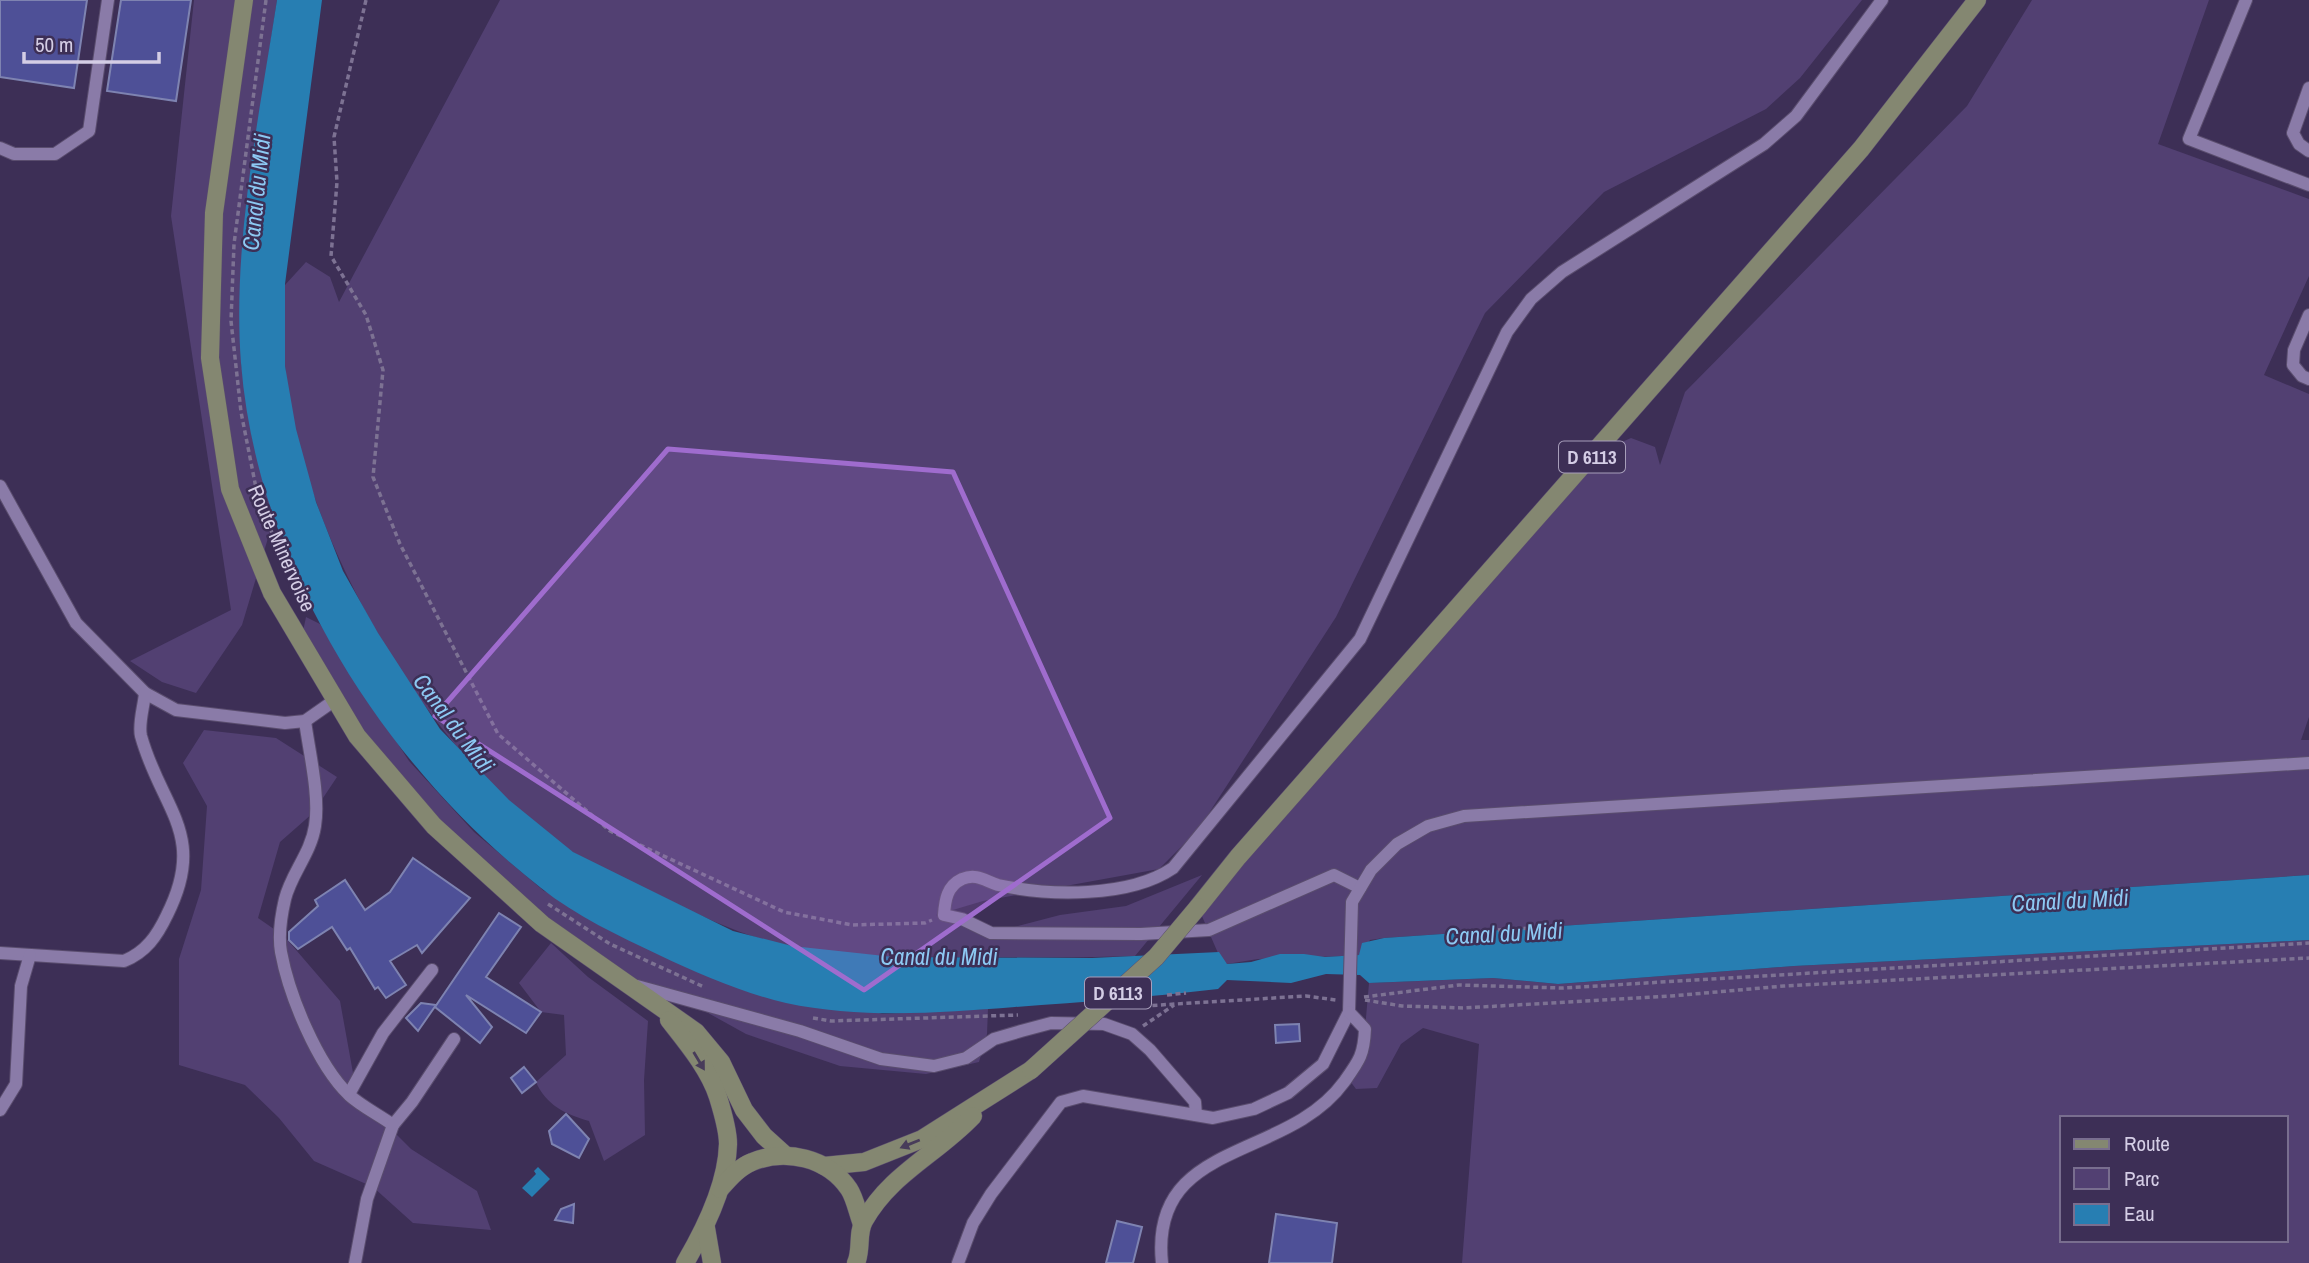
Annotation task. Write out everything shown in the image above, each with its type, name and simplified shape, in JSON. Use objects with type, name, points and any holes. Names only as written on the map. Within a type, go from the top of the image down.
[{"type":"main road","name":"Route Minervoise","points":[[244,0],[214,212],[210,358],[230,489],[272,593],[357,736],[434,826],[542,924],[696,1032],[722,1062],[744,1110],[764,1136],[785,1155]]},
{"type":"main road","name":"D 6113","points":[[824,1166],[864,1162],[922,1139],[990,1097],[1031,1070],[1156,957],[1247,847],[1861,149],[1977,0]]},
{"type":"main road","points":[[659,1006],[695,1054],[718,1095],[728,1143],[719,1190],[710,1209],[706,1228],[685,1263]]},
{"type":"main road","name":"D 6113","points":[[862,1224],[879,1197],[898,1177],[961,1129],[990,1097]]},
{"type":"main road","points":[[719,1190],[736,1171],[753,1161],[785,1155],[809,1159],[824,1166],[849,1189],[862,1224],[856,1263]]},
{"type":"main road","points":[[706,1228],[712,1263]]},
{"type":"street","points":[[0,148],[13,154],[55,154],[89,131],[108,0]]},
{"type":"street","points":[[1360,888],[1334,875],[1209,930],[991,933],[962,919],[944,915],[946,894],[960,879],[969,877],[977,876],[997,884],[1051,891],[1094,891],[1138,884],[1158,878],[1174,868],[1360,639],[1507,331],[1531,299],[1562,272],[1774,135],[1796,116],[1882,0]]},
{"type":"street","points":[[2246,0],[2189,139],[2309,185]]},
{"type":"street","points":[[2309,88],[2293,133],[2299,144],[2309,151]]},
{"type":"street","points":[[2309,314],[2294,350],[2293,365],[2309,379]]},
{"type":"street","points":[[0,486],[76,623],[145,693],[176,710],[285,723],[305,720],[335,700]]},
{"type":"street","points":[[0,953],[124,961],[139,955],[158,934],[173,904],[184,872],[183,839],[172,803],[141,734],[145,693]]},
{"type":"street","points":[[305,720],[316,825],[306,857],[285,895],[280,923],[281,950],[291,990],[327,1066],[349,1094],[393,1125]]},
{"type":"street","points":[[958,1263],[973,1223],[991,1194],[1061,1102],[1083,1096],[1213,1118],[1254,1109],[1288,1093],[1323,1064],[1349,1012],[1352,902],[1371,870],[1397,844],[1428,826],[1464,816],[2309,763]]},
{"type":"street","points":[[0,1110],[16,1084],[22,986],[30,955]]},
{"type":"street","points":[[349,1094],[383,1033],[432,970]]},
{"type":"street","points":[[627,984],[800,1031],[881,1059],[934,1066],[966,1058],[994,1039],[1051,1023],[1104,1024],[1132,1034],[1168,1068],[1195,1102],[1195,1115]]},
{"type":"street","points":[[1162,1263],[1159,1235],[1169,1202],[1188,1180],[1214,1161],[1307,1119],[1336,1093],[1364,1054],[1365,1029],[1349,1012]]},
{"type":"street","points":[[355,1263],[367,1199],[393,1125],[412,1102],[454,1039]]},
{"type":"path","points":[[266,0],[234,244],[231,321],[241,412],[257,493],[300,604]]},
{"type":"path","points":[[366,0],[334,137],[337,182],[331,256],[366,315],[383,370],[373,477],[400,544],[498,734],[610,831],[784,912],[852,925],[925,923],[944,915]]},
{"type":"path","points":[[541,899],[610,944],[715,991]]},
{"type":"path","points":[[1498,930],[1531,928]]},
{"type":"path","points":[[1126,1007],[1351,995],[1459,985],[1563,988],[2309,943]]},
{"type":"path","points":[[1351,995],[1402,1006],[1464,1008],[1671,996],[1784,986],[2309,958]]},
{"type":"path","points":[[1167,995],[1186,993]]},
{"type":"path","points":[[1132,1034],[1176,1004]]},
{"type":"path","points":[[804,1016],[831,1021],[1023,1014]]},
{"type":"highlighted area","points":[[668,449],[953,472],[1110,818],[864,990],[435,716]]},
{"type":"green space","points":[[194,0],[277,0],[252,165],[242,276],[241,362],[252,437],[274,518],[242,625],[196,693],[162,682],[130,661],[231,610],[171,216]]},
{"type":"green space","points":[[500,0],[1862,0],[1800,78],[1766,109],[1604,192],[1485,313],[1336,617],[1198,830],[1159,869],[983,901],[936,915],[991,933],[1060,915],[1126,906],[1202,875],[1135,956],[928,957],[837,952],[760,939],[699,915],[574,853],[521,813],[470,762],[423,703],[381,638],[344,570],[316,500],[295,431],[285,366],[285,285],[306,262],[330,277],[339,302]]},
{"type":"green space","points":[[2032,0],[2209,0],[2158,144],[2309,199],[2309,276],[2264,375],[2309,394],[2309,717],[2301,740],[2309,740],[2309,875],[1384,938],[1370,940],[1359,955],[1258,959],[1227,964],[1221,960],[1198,907],[1593,455],[1631,438],[1655,447],[1660,465],[1685,392],[1967,106]]},
{"type":"green space","points":[[306,617],[320,624],[409,761],[474,832],[544,891],[882,1014],[988,1009],[987,1034],[979,1062],[926,1074],[840,1066],[746,1034],[663,988],[627,984],[542,924],[357,736],[301,641]]},
{"type":"green space","points":[[204,730],[276,738],[337,777],[313,813],[280,842],[258,918],[284,936],[340,1001],[357,1095],[411,1149],[477,1191],[491,1230],[413,1223],[373,1187],[314,1161],[279,1118],[245,1085],[179,1065],[179,959],[201,890],[207,806],[183,763]]},
{"type":"green space","points":[[2309,940],[2309,1263],[1462,1263],[1479,1044],[1423,1028],[1401,1044],[1377,1088],[1356,1089],[1347,1077],[1365,1029],[1369,983],[1493,978],[1558,984],[1794,966]]},
{"type":"green space","points":[[551,943],[588,977],[648,1021],[644,1080],[645,1135],[604,1161],[589,1121],[557,1108],[545,1097],[536,1082],[566,1055],[564,1015],[541,1012],[519,983]]},
{"type":"water","name":"Canal du Midi","points":[[277,0],[322,0],[285,284],[285,366],[296,429],[316,502],[343,571],[378,633],[440,729],[509,800],[573,852],[733,931],[792,946],[894,957],[1092,958],[1219,952],[1227,964],[1251,962],[1280,954],[1325,957],[1359,955],[1362,943],[1384,938],[2309,875],[2309,940],[1794,966],[1558,984],[1493,978],[1369,983],[1360,975],[1326,974],[1291,983],[1227,980],[1218,989],[1142,997],[900,1013],[843,1011],[786,1003],[737,988],[674,962],[613,933],[569,908],[541,888],[483,838],[430,783],[381,721],[338,656],[301,586],[272,513],[252,439],[241,363],[239,318],[240,273],[249,181]]},
{"type":"water","points":[[538,1167],[550,1179],[532,1197],[522,1188],[536,1174],[534,1171]]},
{"type":"building","points":[[0,0],[87,0],[74,88],[0,77]]},
{"type":"building","points":[[121,0],[191,0],[176,101],[107,91]]},
{"type":"building","points":[[413,858],[470,898],[422,953],[417,945],[390,961],[406,985],[386,998],[378,987],[375,989],[350,948],[347,950],[332,927],[298,949],[289,940],[289,932],[318,906],[315,900],[345,880],[365,910],[390,892]]},
{"type":"building","points":[[499,913],[521,927],[486,977],[541,1012],[526,1033],[466,995],[492,1027],[480,1043],[435,1007]]},
{"type":"building","points":[[421,1003],[436,1005],[418,1031],[406,1018]]},
{"type":"building","points":[[1299,1024],[1300,1041],[1276,1043],[1275,1025]]},
{"type":"building","points":[[524,1067],[536,1082],[522,1093],[511,1078]]},
{"type":"building","points":[[566,1114],[589,1139],[579,1158],[552,1144],[549,1131]]},
{"type":"building","points":[[574,1204],[573,1223],[555,1220],[561,1209]]},
{"type":"building","points":[[1276,1214],[1337,1223],[1332,1263],[1269,1263]]},
{"type":"building","points":[[1117,1221],[1142,1227],[1133,1263],[1106,1263]]}]
